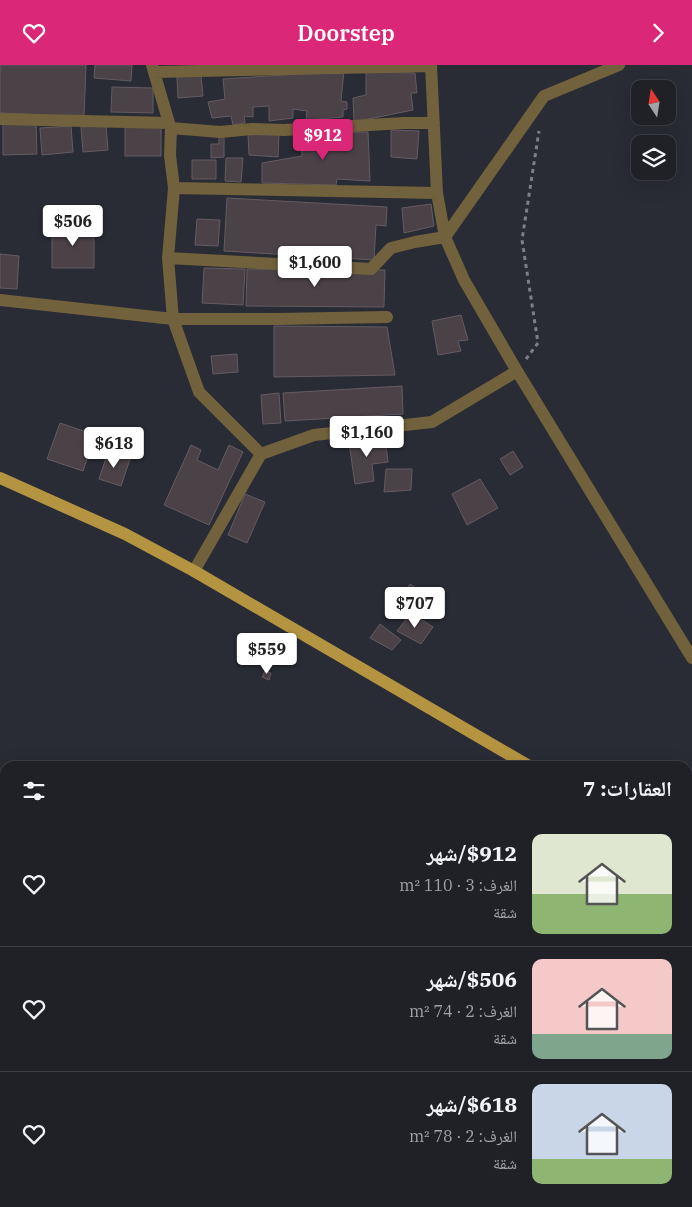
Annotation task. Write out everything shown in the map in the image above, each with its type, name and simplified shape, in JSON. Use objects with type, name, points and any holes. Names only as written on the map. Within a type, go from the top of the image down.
[{"type":"main road","points":[[0,478],[125,534],[194,571],[520,761]]},
{"type":"street","points":[[168,258],[371,269],[391,248],[445,237],[544,96],[620,65]]},
{"type":"street","points":[[261,454],[199,391],[173,319],[168,258],[174,188],[170,155],[170,126],[153,69],[431,66],[437,193],[445,237],[464,280],[517,371],[692,658]]},
{"type":"street","points":[[0,119],[170,126],[220,131],[434,123]]},
{"type":"street","points":[[174,188],[437,193]]},
{"type":"street","points":[[0,300],[173,319],[387,317]]},
{"type":"street","points":[[194,571],[261,454],[314,435],[432,422],[517,371]]},
{"type":"path","points":[[517,371],[538,343],[522,240],[540,125]]},
{"type":"building","points":[[0,65],[86,65],[84,117],[0,113]]},
{"type":"building","points":[[95,65],[132,65],[131,81],[94,78]]},
{"type":"building","points":[[344,71],[341,101],[347,102],[347,109],[343,110],[343,117],[306,120],[307,111],[293,109],[293,118],[269,121],[269,106],[253,107],[253,117],[244,116],[245,123],[233,125],[231,116],[212,118],[208,102],[225,99],[223,79]]},
{"type":"building","points":[[366,72],[415,73],[417,93],[411,93],[413,110],[354,122],[353,98],[366,95]]},
{"type":"building","points":[[201,76],[203,96],[178,98],[177,77]]},
{"type":"building","points":[[112,87],[153,88],[153,113],[111,112]]},
{"type":"building","points":[[36,123],[37,154],[3,155],[3,124]]},
{"type":"building","points":[[106,125],[108,150],[83,152],[81,127]]},
{"type":"building","points":[[71,126],[73,152],[42,155],[40,128]]},
{"type":"building","points":[[125,127],[161,127],[161,156],[125,156]]},
{"type":"building","points":[[391,130],[419,131],[417,159],[391,157]]},
{"type":"building","points":[[368,132],[370,181],[337,179],[336,185],[262,183],[262,163],[302,156],[301,133]]},
{"type":"building","points":[[248,134],[279,134],[278,157],[249,155]]},
{"type":"building","points":[[219,137],[224,137],[224,157],[211,158],[211,144],[219,144]]},
{"type":"building","points":[[226,158],[243,158],[241,182],[225,181]]},
{"type":"building","points":[[192,160],[216,160],[216,179],[192,179]]},
{"type":"building","points":[[227,198],[387,207],[386,226],[376,225],[374,260],[224,251]]},
{"type":"building","points":[[431,204],[434,226],[404,233],[402,208]]},
{"type":"building","points":[[197,219],[220,220],[218,246],[195,245]]},
{"type":"building","points":[[52,226],[94,226],[94,268],[52,268]]},
{"type":"building","points":[[0,254],[19,256],[17,289],[0,288]]},
{"type":"building","points":[[204,268],[245,269],[243,305],[202,303]]},
{"type":"building","points":[[247,269],[385,270],[384,307],[246,306]]},
{"type":"building","points":[[461,315],[468,340],[458,341],[461,351],[438,355],[432,321]]},
{"type":"building","points":[[274,326],[387,327],[395,375],[274,377]]},
{"type":"building","points":[[237,354],[238,372],[213,374],[211,356]]},
{"type":"building","points":[[402,386],[403,414],[285,421],[283,393]]},
{"type":"building","points":[[279,393],[281,423],[263,424],[261,395]]},
{"type":"building","points":[[60,423],[95,435],[83,471],[47,459]]},
{"type":"building","points":[[107,431],[128,438],[124,451],[103,443]]},
{"type":"building","points":[[385,438],[388,462],[372,464],[374,481],[355,484],[349,443]]},
{"type":"building","points":[[191,445],[201,450],[197,460],[218,470],[229,445],[243,452],[209,525],[164,505]]},
{"type":"building","points":[[513,451],[523,467],[510,475],[500,459]]},
{"type":"building","points":[[108,452],[130,459],[121,486],[99,479]]},
{"type":"building","points":[[386,469],[412,469],[411,490],[384,492]]},
{"type":"building","points":[[480,479],[498,508],[467,525],[452,494]]},
{"type":"building","points":[[245,494],[265,502],[247,543],[228,535]]},
{"type":"building","points":[[410,584],[429,597],[420,609],[400,599]]},
{"type":"building","points":[[411,613],[433,627],[421,644],[397,631]]},
{"type":"building","points":[[380,624],[401,640],[392,650],[370,638]]},
{"type":"building","points":[[265,671],[271,673],[269,680],[262,677]]}]
